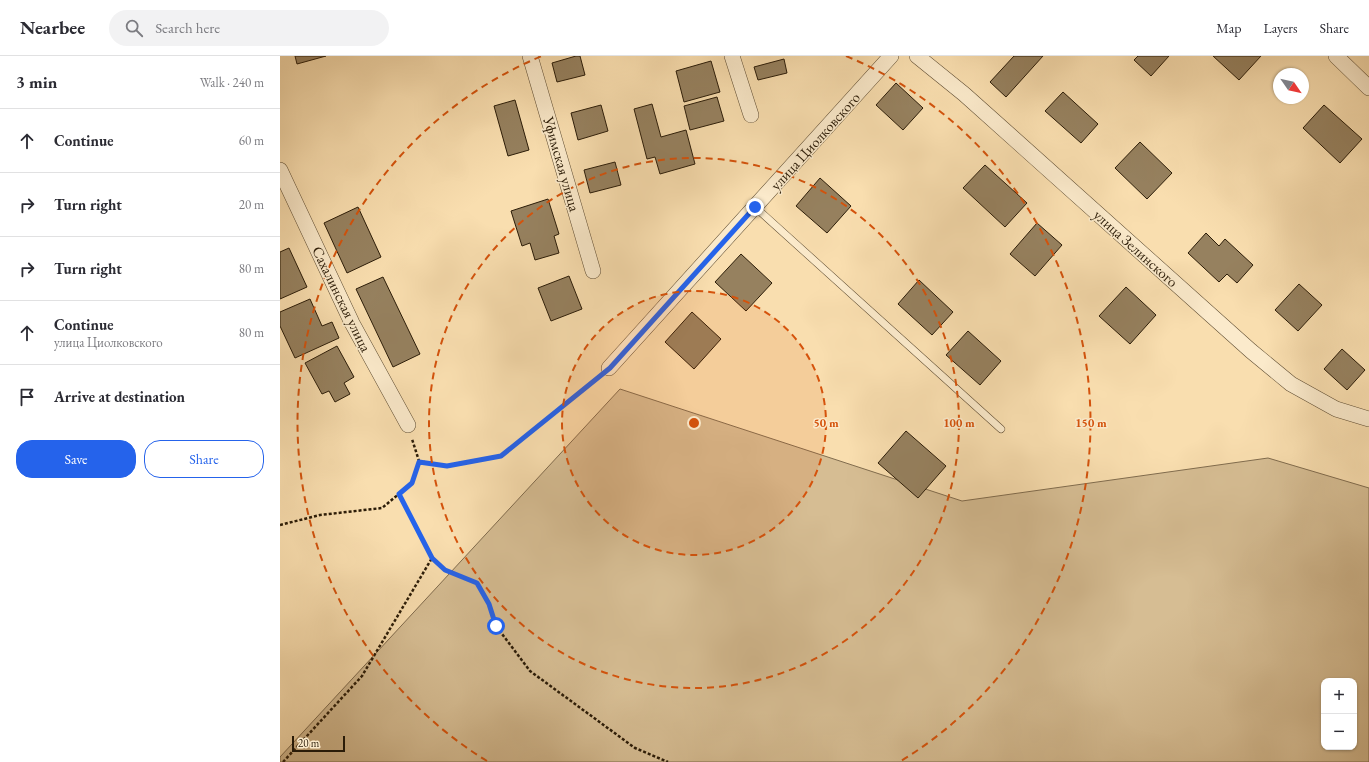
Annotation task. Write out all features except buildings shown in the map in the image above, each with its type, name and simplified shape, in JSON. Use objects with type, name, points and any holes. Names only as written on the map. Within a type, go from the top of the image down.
[{"type":"street","name":"Уфимская улица","points":[[530,56],[593,271]]},
{"type":"street","points":[[732,56],[751,115]]},
{"type":"street","name":"улица Циолковского","points":[[610,368],[891,56]]},
{"type":"street","name":"улица Зелинского","points":[[917,56],[964,94],[1251,351],[1291,384],[1336,409],[1369,419]]},
{"type":"street","points":[[1336,56],[1369,88]]},
{"type":"street","name":"Сахалинская улица","points":[[280,170],[352,324],[408,425]]},
{"type":"lane","points":[[755,207],[1001,429]]},
{"type":"path","points":[[419,462],[447,466],[501,456],[610,368]]},
{"type":"path","points":[[280,525],[320,515],[382,508],[412,483],[419,462],[408,425]]},
{"type":"path","points":[[399,494],[432,558],[445,570],[477,583],[489,604],[496,626],[530,671],[635,748],[668,762]]},
{"type":"path","points":[[283,762],[362,676],[432,558]]},
{"type":"shaded area","points":[[620,389],[962,501],[1268,458],[1369,488],[1369,762],[280,762],[280,757]]},
{"type":"route","points":[[496,626],[489,604],[477,583],[445,570],[432,558],[399,494],[412,483],[419,462],[447,466],[501,456],[610,368],[755,207]]}]
